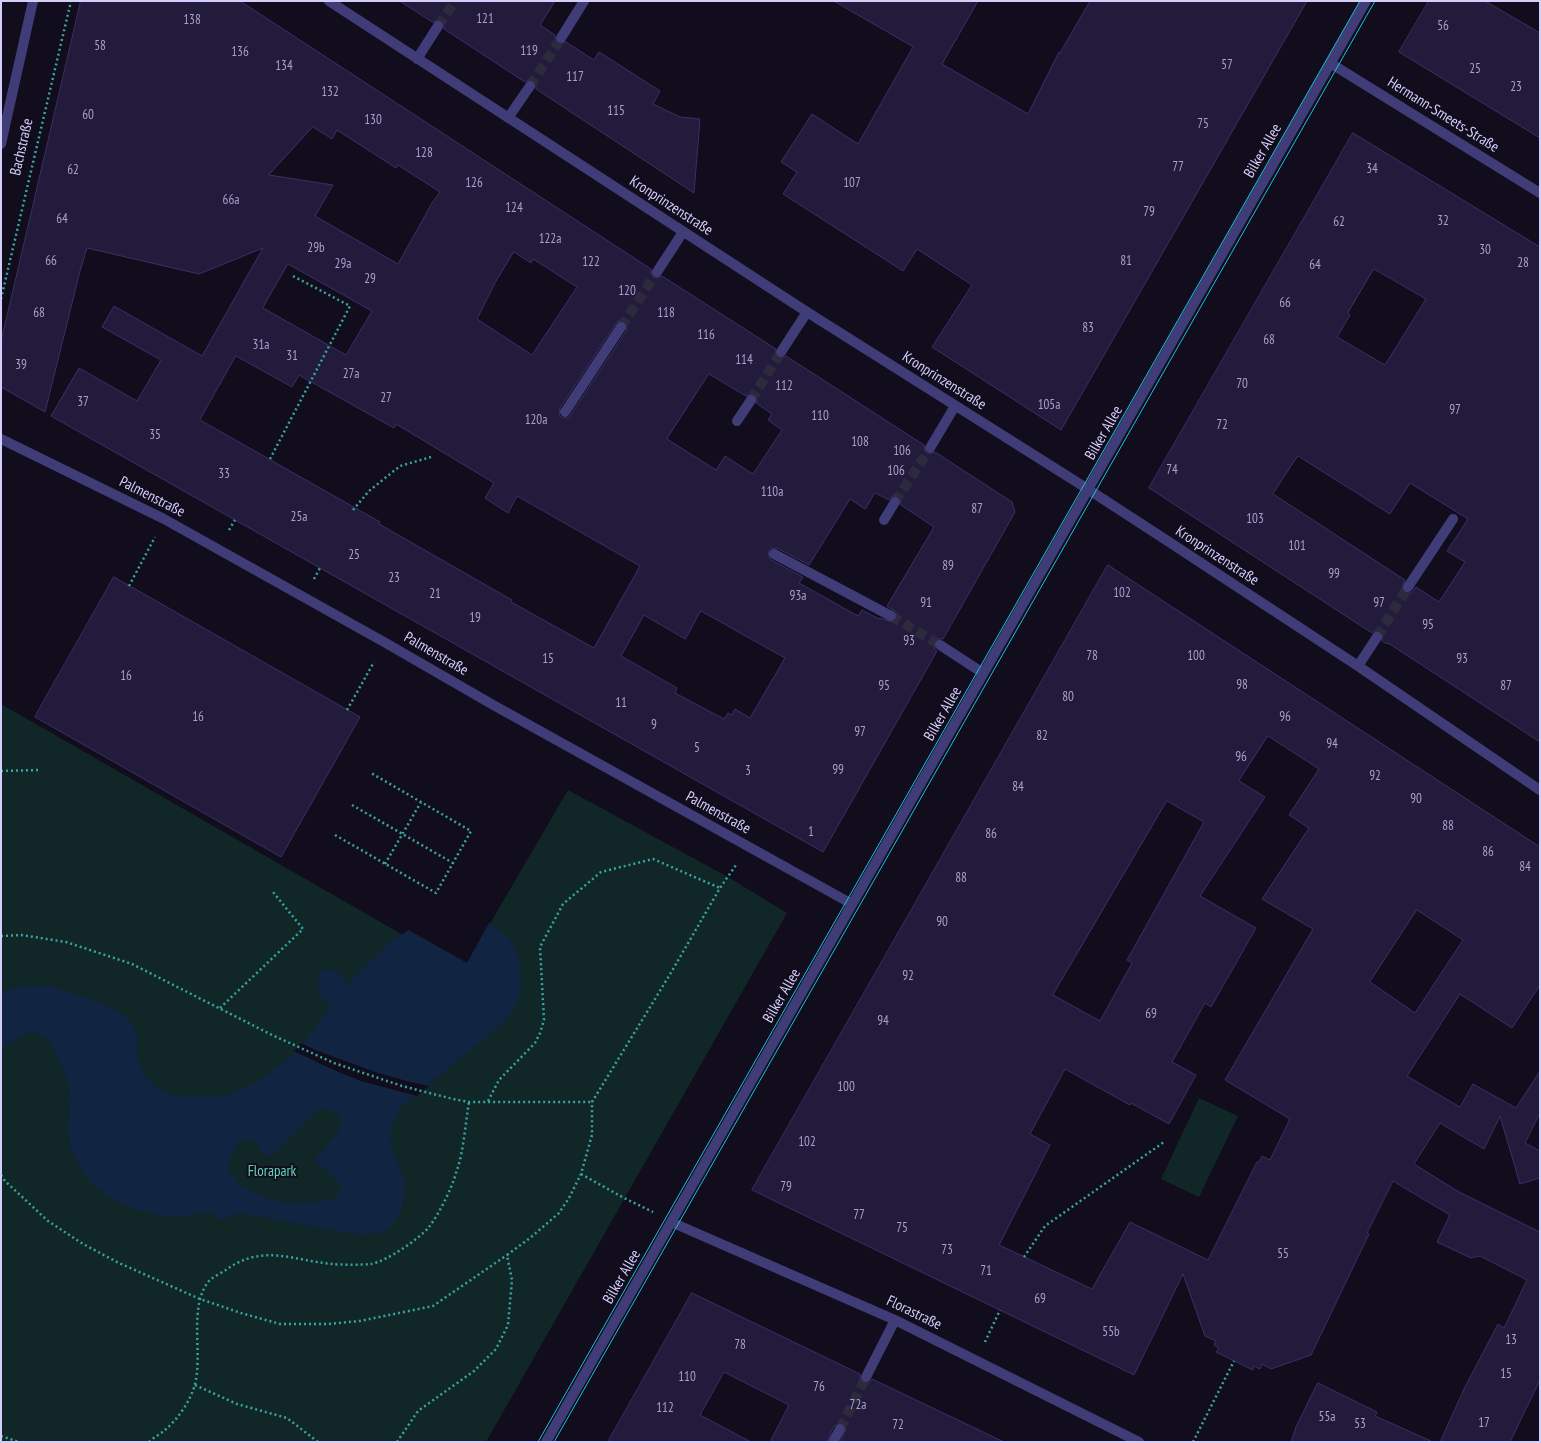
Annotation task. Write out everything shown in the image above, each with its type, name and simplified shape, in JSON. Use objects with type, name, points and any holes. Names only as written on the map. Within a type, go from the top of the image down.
[{"type":"street","name":"Bachstraße","points":[[1,144],[33,1]]},
{"type":"street","name":"Kronprinzenstraße","points":[[329,1],[807,312],[1088,490],[1358,666],[1540,790]]},
{"type":"street","points":[[561,38],[584,1]]},
{"type":"street","name":"Bilker Allee","points":[[546,1442],[1366,1]]},
{"type":"street","points":[[416,59],[438,26]]},
{"type":"street","name":"Hermann-Smeets-Straße","points":[[1330,64],[1540,193]]},
{"type":"street","points":[[508,118],[530,86]]},
{"type":"street","points":[[657,272],[683,232]]},
{"type":"street","points":[[781,352],[807,312]]},
{"type":"street","points":[[565,412],[622,327]]},
{"type":"street","points":[[737,421],[751,400]]},
{"type":"street","points":[[930,448],[955,406]]},
{"type":"street","name":"Palmenstraße","points":[[1,439],[164,519],[852,904]]},
{"type":"street","points":[[884,520],[895,502]]},
{"type":"street","points":[[1408,587],[1453,519]]},
{"type":"street","points":[[774,554],[891,616]]},
{"type":"street","points":[[1358,666],[1377,637]]},
{"type":"street","points":[[940,645],[983,673]]},
{"type":"street","name":"Florastraße","points":[[671,1222],[895,1320],[1138,1442]]},
{"type":"street","points":[[866,1377],[895,1320]]},
{"type":"street","points":[[833,1442],[840,1428]]},
{"type":"path","name":"Bachstraße","points":[[1,299],[72,1]]},
{"type":"path","points":[[270,460],[350,306],[292,276]]},
{"type":"path","points":[[353,510],[369,491],[400,466],[431,457]]},
{"type":"path","points":[[129,586],[148,549]]},
{"type":"path","points":[[346,710],[365,678]]},
{"type":"path","points":[[1,771],[39,770]]},
{"type":"path","points":[[334,835],[436,894],[471,831],[371,773]]},
{"type":"path","points":[[385,864],[421,802]]},
{"type":"path","points":[[352,805],[453,863]]},
{"type":"path","points":[[1,1175],[5,1181],[48,1221],[83,1244],[125,1266],[200,1299],[241,1313],[280,1324],[328,1324],[360,1321],[433,1306],[530,1238],[559,1212],[581,1174],[592,1135],[592,1102],[673,969],[720,888],[748,847]]},
{"type":"path","points":[[488,1101],[500,1080],[535,1043],[540,1034],[544,1020],[540,947],[563,904],[602,872],[653,859],[720,888]]},
{"type":"path","points":[[220,1008],[303,930],[273,892]]},
{"type":"path","points":[[1,936],[22,935],[66,942],[132,964],[272,1035],[340,1065],[402,1086],[469,1102],[592,1102]]},
{"type":"path","points":[[149,1442],[166,1429],[180,1415],[195,1385],[200,1299],[210,1281],[232,1266],[250,1257],[267,1254],[333,1264],[371,1264],[389,1258],[428,1227],[444,1200],[456,1173],[469,1102]]},
{"type":"path","points":[[1024,1257],[1045,1226],[1164,1142]]},
{"type":"path","points":[[581,1174],[671,1222]]},
{"type":"path","points":[[397,1442],[418,1411],[474,1371],[496,1349],[508,1325],[512,1280],[507,1255]]},
{"type":"path","points":[[976,1360],[1000,1310]]},
{"type":"path","points":[[1194,1442],[1234,1361]]},
{"type":"path","points":[[195,1385],[237,1404],[287,1418],[318,1442]]},
{"type":"path","points":[[1,1436],[19,1442]]},
{"type":"green space","name":"Florapark","points":[[1,704],[403,935],[408,930],[467,963],[568,790],[728,877],[787,913],[486,1442],[1,1442]]},
{"type":"green space","points":[[1199,1098],[1238,1116],[1199,1197],[1161,1179]]},
{"type":"water","points":[[489,923],[507,936],[515,948],[521,979],[519,997],[516,1005],[503,1023],[400,1108],[392,1127],[391,1140],[394,1154],[403,1178],[403,1200],[394,1223],[383,1232],[376,1234],[355,1234],[240,1213],[224,1219],[219,1219],[212,1213],[199,1213],[182,1217],[163,1216],[123,1205],[92,1185],[72,1154],[68,1134],[70,1115],[68,1078],[58,1061],[53,1046],[46,1038],[31,1031],[1,1048],[1,993],[29,986],[46,986],[77,994],[102,1004],[114,1009],[129,1020],[136,1033],[139,1062],[142,1069],[150,1080],[165,1091],[182,1097],[219,1096],[230,1094],[250,1086],[295,1053],[331,1006],[318,993],[319,971],[327,969],[338,971],[347,986],[362,969],[392,941],[408,930],[467,963]],"holes":[[[329,1109],[337,1115],[340,1120],[339,1130],[333,1140],[317,1156],[315,1161],[339,1182],[342,1187],[334,1199],[304,1203],[286,1202],[267,1198],[248,1190],[233,1178],[230,1171],[230,1160],[235,1148],[243,1141],[248,1139],[254,1140],[262,1152],[269,1156],[272,1155],[314,1114],[319,1110]]]},
{"type":"pier","points":[[301,1043],[318,1051],[378,1073],[429,1086],[417,1096],[361,1081],[329,1068],[294,1051]]},
{"type":"building","points":[[81,1],[240,1],[651,269],[653,277],[657,278],[662,276],[776,349],[775,352],[777,357],[781,358],[786,356],[924,445],[926,453],[930,454],[935,452],[1012,502],[1015,512],[943,639],[937,639],[934,642],[934,648],[937,651],[823,852],[51,416],[79,368],[137,401],[161,360],[102,327],[114,306],[202,356],[263,248],[199,274],[87,248],[45,412],[1,387],[1,342]],"holes":[[[313,127],[332,139],[337,130],[396,168],[398,165],[440,192],[432,203],[398,264],[315,216],[333,185],[269,175]],[[514,252],[531,263],[533,259],[577,287],[532,355],[477,319],[495,283]],[[288,264],[372,311],[346,355],[263,308]],[[618,321],[624,321],[627,324],[626,331],[570,416],[568,418],[562,418],[559,415],[560,408]],[[236,356],[292,387],[299,375],[394,428],[396,424],[494,483],[485,498],[508,513],[517,496],[640,566],[594,648],[511,602],[512,600],[379,524],[380,522],[200,420]],[[709,374],[746,396],[751,394],[755,395],[757,400],[756,403],[772,414],[768,420],[782,430],[753,474],[725,456],[716,470],[667,439]],[[875,493],[889,500],[892,496],[898,496],[901,499],[901,505],[934,527],[887,606],[897,613],[897,619],[892,622],[879,619],[862,610],[858,616],[799,583],[803,577],[771,560],[768,555],[770,549],[777,548],[809,565],[850,499],[865,509]],[[701,611],[785,658],[750,718],[735,709],[732,715],[728,713],[724,719],[675,693],[677,688],[621,656],[644,615],[685,639]]]},
{"type":"building","points":[[400,1],[555,1],[540,25],[555,35],[557,43],[561,44],[566,42],[594,60],[599,52],[660,91],[653,104],[680,117],[700,119],[694,193],[536,89],[536,84],[533,80],[528,80],[525,82],[444,29],[442,21],[438,20],[433,22]]},
{"type":"building","points":[[834,1],[978,1],[942,64],[1028,114],[1059,52],[1060,53],[1090,1],[1307,1],[1061,430],[932,347],[972,285],[917,249],[903,271],[783,194],[797,172],[781,162],[812,114],[858,144],[913,47]]},
{"type":"building","points":[[1429,1],[1485,1],[1540,33],[1540,138],[1399,52]]},
{"type":"building","points":[[1353,133],[1540,247],[1540,742],[1388,643],[1387,644],[1382,641],[1383,634],[1380,631],[1374,631],[1372,633],[1149,488]],"holes":[[[1374,269],[1426,299],[1385,365],[1337,337],[1350,315],[1348,313]],[[1298,456],[1390,514],[1410,483],[1468,519],[1447,551],[1465,562],[1439,602],[1416,587],[1411,593],[1405,593],[1402,587],[1405,580],[1273,494]]]},
{"type":"building","points":[[1108,565],[1540,847],[1540,985],[1512,1028],[1460,994],[1407,1076],[1460,1107],[1473,1084],[1516,1108],[1540,1071],[1540,1113],[1525,1143],[1540,1151],[1540,1178],[1520,1184],[1500,1116],[1484,1149],[1440,1123],[1414,1164],[1459,1192],[1540,1232],[1540,1380],[1510,1442],[1440,1442],[1465,1387],[1498,1324],[1504,1328],[1527,1280],[1480,1256],[1471,1258],[1437,1242],[1450,1215],[1393,1181],[1367,1233],[1369,1234],[1311,1355],[1271,1369],[1262,1364],[1260,1369],[1254,1366],[1253,1370],[1216,1352],[1219,1348],[1214,1345],[1216,1341],[1205,1336],[1183,1274],[1134,1375],[752,1190]],"holes":[[[1268,736],[1319,769],[1289,815],[1309,828],[1262,899],[1313,929],[1225,1080],[1290,1119],[1270,1160],[1262,1156],[1259,1162],[1257,1162],[1208,1260],[1130,1222],[1092,1289],[999,1245],[1050,1145],[1030,1134],[1065,1069],[1130,1105],[1131,1103],[1169,1124],[1196,1075],[1172,1062],[1205,1003],[1211,1007],[1256,928],[1200,896],[1265,797],[1239,781]],[[1167,801],[1204,822],[1127,960],[1132,963],[1100,1021],[1053,995]],[[1417,910],[1463,940],[1415,1013],[1370,982]]]},
{"type":"building","points":[[114,577],[360,717],[281,857],[35,717]]},
{"type":"building","points":[[692,1293],[860,1374],[860,1380],[863,1383],[869,1383],[872,1379],[1004,1442],[840,1442],[846,1429],[845,1425],[840,1423],[834,1426],[827,1442],[770,1442],[789,1405],[724,1372],[700,1415],[751,1442],[608,1442]]},
{"type":"building","points":[[1318,1383],[1377,1412],[1375,1416],[1433,1442],[1291,1442],[1296,1427]]},
{"type":"tunnel","points":[[438,26],[455,1]]},
{"type":"tunnel","points":[[530,86],[561,38]]},
{"type":"tunnel","points":[[621,327],[657,272]]},
{"type":"tunnel","points":[[751,400],[781,352]]},
{"type":"tunnel","points":[[895,502],[930,448]]},
{"type":"tunnel","points":[[1377,637],[1408,587]]},
{"type":"tunnel","points":[[891,616],[940,645]]},
{"type":"tunnel","points":[[840,1429],[866,1377]]},
{"type":"tram line","points":[[538,1442],[1360,1]]},
{"type":"tram line","points":[[554,1442],[1375,1]]}]
